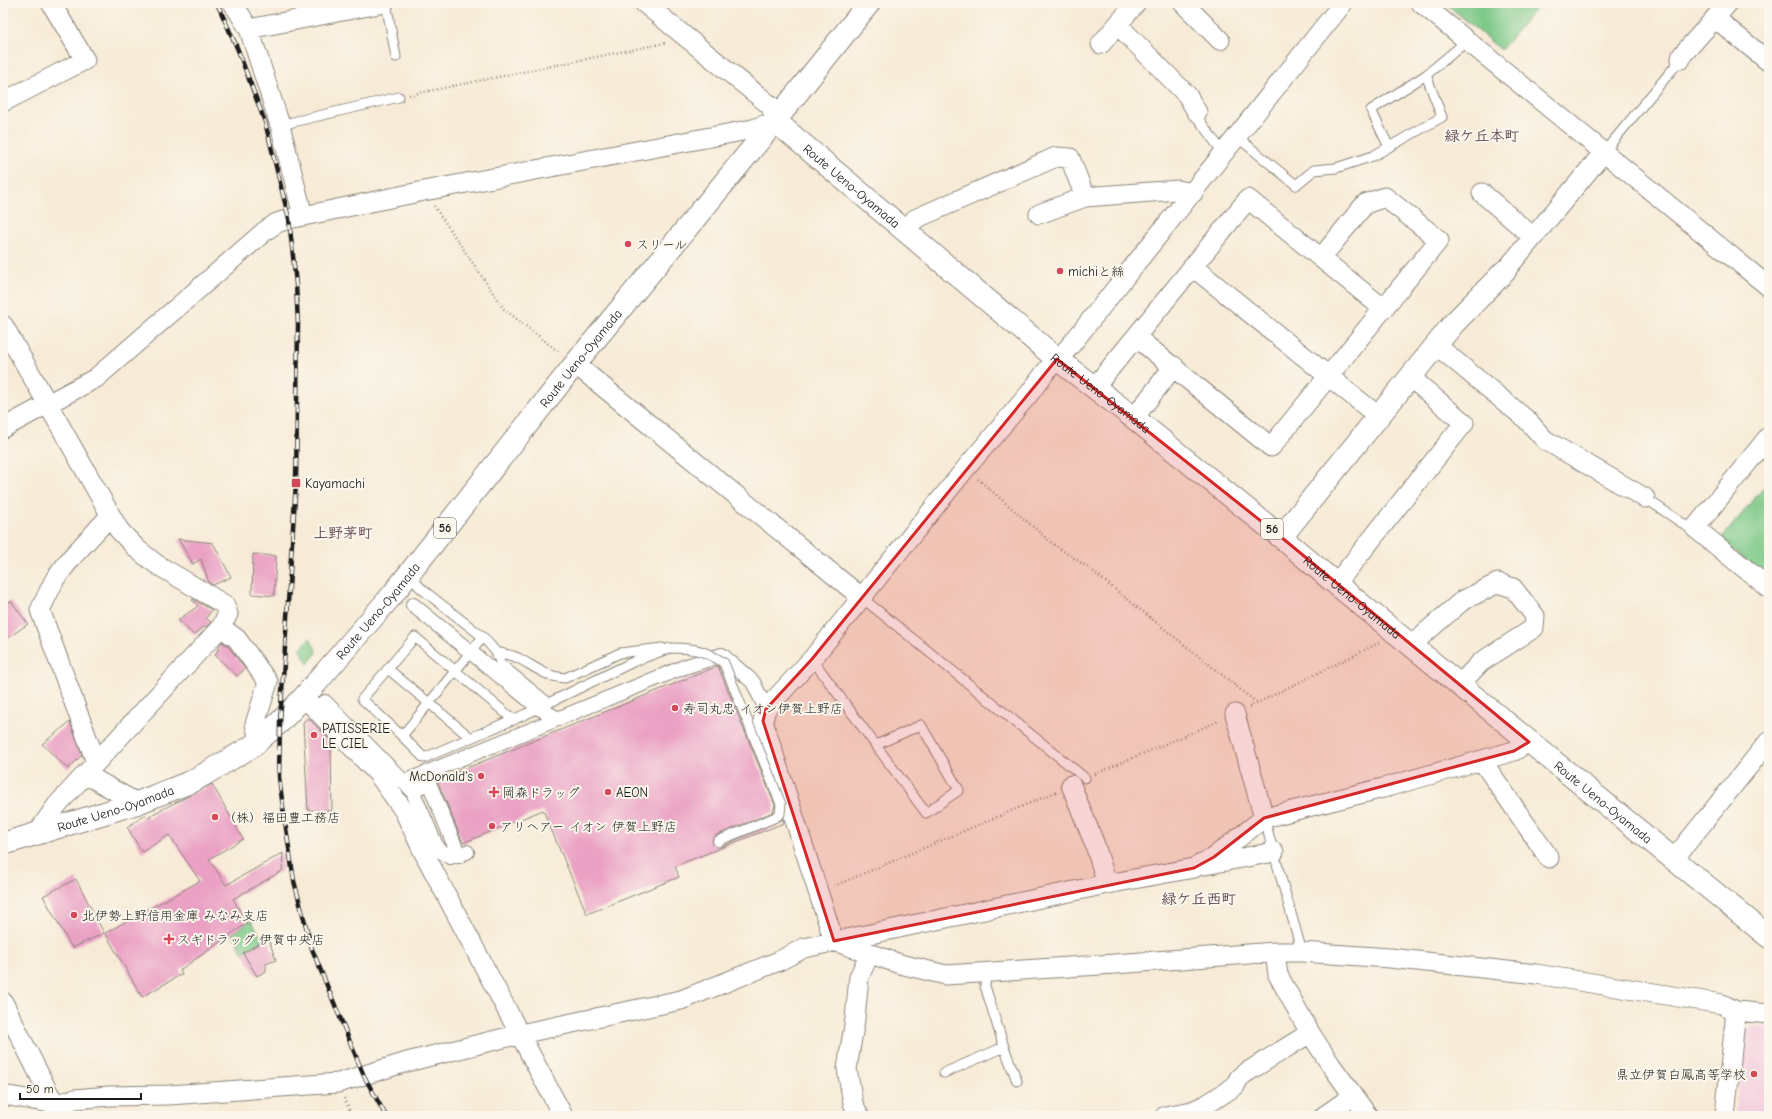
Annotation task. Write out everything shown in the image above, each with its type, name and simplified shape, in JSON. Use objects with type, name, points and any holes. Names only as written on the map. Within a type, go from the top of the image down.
[{"type":"main road","points":[[775,121],[869,3]]},
{"type":"main road","name":"Route Ueno-Oyamada","points":[[3,844],[38,832],[137,803],[193,781],[250,747],[262,738],[304,696],[408,576],[575,364],[775,121],[1057,359],[1134,418],[1281,537],[1336,584],[1769,937]]},
{"type":"main road","points":[[1281,537],[1454,323],[1505,271]]},
{"type":"street","points":[[3,102],[85,60],[50,3]]},
{"type":"street","points":[[233,3],[249,29],[280,125],[303,216]]},
{"type":"street","points":[[249,29],[385,3]]},
{"type":"street","points":[[3,428],[96,378],[277,223],[303,216],[424,191],[753,129],[775,121],[771,106],[644,3]]},
{"type":"street","points":[[1101,44],[1136,3]]},
{"type":"street","points":[[1183,3],[1220,40]]},
{"type":"street","points":[[834,941],[763,721],[766,709],[812,659],[966,468],[1057,359],[1070,346],[1193,193],[1222,153],[1342,3]]},
{"type":"street","points":[[1421,3],[1769,287]]},
{"type":"street","points":[[1681,59],[1682,55],[1728,3]]},
{"type":"street","points":[[1715,18],[1769,62]]},
{"type":"street","points":[[1118,25],[1187,95],[1197,112]]},
{"type":"street","points":[[1505,271],[1604,152]]},
{"type":"street","points":[[906,231],[915,219],[1056,157],[1070,158],[1085,197]]},
{"type":"street","points":[[1039,214],[1085,197],[1178,190],[1193,193]]},
{"type":"street","points":[[1482,193],[1533,237]]},
{"type":"street","points":[[1136,337],[1174,366],[1271,447],[1439,240],[1385,197],[1365,204],[1321,258]]},
{"type":"street","points":[[1094,388],[1248,199],[1384,309]]},
{"type":"street","points":[[1193,267],[1378,416]]},
{"type":"street","points":[[3,326],[119,530],[137,549],[156,564],[225,605],[228,614],[221,627],[57,804],[38,832]]},
{"type":"street","points":[[1436,345],[1527,420],[1545,440],[1645,498]]},
{"type":"street","points":[[575,364],[862,597]]},
{"type":"street","points":[[1134,418],[1174,366]]},
{"type":"street","points":[[1336,584],[1464,423],[1410,377]]},
{"type":"street","points":[[1769,436],[1695,528],[1769,588]]},
{"type":"street","points":[[110,516],[72,557],[55,579],[40,610],[90,768],[137,803]]},
{"type":"street","points":[[1411,645],[1462,601],[1498,583],[1513,588],[1535,616],[1534,628],[1481,662],[1460,684]]},
{"type":"street","points":[[413,605],[467,657],[544,706],[558,719]]},
{"type":"street","points":[[221,627],[237,639],[268,682],[255,724],[257,731],[262,738]]},
{"type":"street","points":[[408,786],[558,719],[684,667],[722,655],[753,682],[766,709]]},
{"type":"street","points":[[304,696],[378,774],[404,811],[423,851],[564,1116]]},
{"type":"street","points":[[325,702],[408,786],[435,843],[440,850],[450,857],[463,854],[442,805],[429,783],[408,786]]},
{"type":"street","points":[[1235,714],[1264,818]]},
{"type":"street","points":[[1674,860],[1769,741]]},
{"type":"street","points":[[1194,868],[1214,857],[1264,818],[1382,788],[1514,751],[1529,742]]},
{"type":"street","points":[[1486,759],[1487,768],[1549,858]]},
{"type":"street","points":[[1078,781],[1107,884]]},
{"type":"street","points":[[61,1110],[75,1099],[109,1096],[169,1095],[338,1083],[407,1062],[520,1034],[681,1000],[779,961],[804,948],[1107,884],[1274,852]]},
{"type":"street","points":[[834,941],[900,964],[946,975],[1275,952],[1302,952],[1390,958],[1536,974],[1722,1004],[1736,1011],[1769,1014]]},
{"type":"street","points":[[1275,952],[1278,975],[1310,1032],[1331,1065],[1368,1116]]},
{"type":"street","points":[[859,1116],[853,1102],[847,1070],[855,1019],[859,977],[870,953]]},
{"type":"street","points":[[3,1002],[49,1094],[61,1110]]},
{"type":"street","points":[[1725,1116],[1736,1011]]},
{"type":"street","points":[[1165,1116],[1192,1111],[1206,1105],[1235,1086],[1239,1078],[1244,1074],[1310,1032]]},
{"type":"street","points":[[3,1095],[61,1110]]},
{"type":"street","points":[[1324,1116],[1353,1096]]},
{"type":"lane","points":[[385,3],[396,57]]},
{"type":"lane","points":[[1389,147],[1371,110],[1426,75],[1467,41]]},
{"type":"lane","points":[[1604,152],[1681,59]]},
{"type":"lane","points":[[1236,136],[1296,185],[1314,170],[1336,168],[1373,156],[1442,117],[1426,75]]},
{"type":"lane","points":[[280,125],[399,97]]},
{"type":"lane","points":[[1197,112],[1197,117],[1222,153]]},
{"type":"lane","points":[[1645,498],[1688,527],[1695,528]]},
{"type":"lane","points":[[408,576],[423,590],[483,638],[496,652],[501,664],[544,706]]},
{"type":"lane","points":[[862,597],[1078,781]]},
{"type":"lane","points":[[514,720],[415,638],[362,699],[424,758],[514,720],[635,661],[670,648]]},
{"type":"lane","points":[[402,736],[483,638]]},
{"type":"lane","points":[[496,652],[518,658],[540,672],[555,678],[565,678],[620,653],[670,648],[690,648],[709,653],[724,664],[781,804],[780,814],[776,817],[718,841]]},
{"type":"lane","points":[[812,659],[926,813],[959,790],[921,724],[876,745]]},
{"type":"lane","points":[[388,670],[471,738]]},
{"type":"lane","points":[[1264,818],[1302,952]]},
{"type":"lane","points":[[986,973],[985,986],[1004,1048],[1017,1081]]},
{"type":"lane","points":[[944,1073],[1004,1048]]},
{"type":"path","points":[[399,97],[688,38]]},
{"type":"path","points":[[424,191],[504,309],[575,364]]},
{"type":"path","points":[[966,468],[1053,544],[1087,567],[1257,704]]},
{"type":"path","points":[[819,892],[1257,704],[1382,641],[1393,630]]},
{"type":"highlighted area","points":[[1057,359],[1281,537],[1529,742],[1514,751],[1264,818],[1214,857],[1194,868],[834,941],[763,721],[766,709],[812,659]]},
{"type":"shaded area","name":"県立伊賀白鳳高等学校","points":[[1751,1026],[1769,1027],[1769,1116],[1735,1116],[1743,1031]]},
{"type":"green space","points":[[1445,3],[1540,3],[1501,50]]},
{"type":"green space","points":[[1769,481],[1769,579],[1720,540]]},
{"type":"green space","points":[[310,638],[317,652],[308,664],[300,649]]},
{"type":"green space","points":[[251,920],[263,941],[243,953],[232,933]]},
{"type":"building","points":[[178,539],[213,543],[231,577],[213,585],[209,583],[201,559],[193,564]]},
{"type":"building","points":[[253,554],[276,556],[274,596],[252,594]]},
{"type":"building","points":[[193,599],[212,610],[206,618],[211,622],[194,635],[178,620],[198,606],[192,600]]},
{"type":"building","points":[[11,601],[28,624],[3,641],[3,607]]},
{"type":"building","points":[[222,642],[229,647],[245,669],[237,676],[215,655]]},
{"type":"building","name":"AEON","points":[[718,666],[775,805],[773,812],[715,836],[712,840],[713,844],[720,847],[783,819],[784,823],[675,866],[679,877],[587,914],[543,810],[463,843],[437,780]]},
{"type":"building","points":[[308,718],[331,741],[332,811],[308,810],[303,722]]},
{"type":"building","points":[[70,722],[82,755],[68,769],[42,744]]},
{"type":"building","points":[[212,784],[243,839],[209,859],[226,885],[283,853],[282,871],[233,899],[247,923],[180,970],[182,974],[142,997],[105,933],[200,881],[169,835],[142,852],[127,827],[146,815],[149,818],[153,814]]},
{"type":"building","name":"北伊勢上野信用金庫 みなみ支店","points":[[76,879],[104,933],[72,948],[43,896]]},
{"type":"building","points":[[268,938],[276,960],[266,964],[266,971],[257,976],[243,953]]},
{"type":"railway","points":[[217,3],[238,50],[265,122],[289,219],[296,284],[298,324],[296,483],[280,722],[279,777],[294,881],[312,949],[364,1076],[386,1116]]},
{"type":"place","name":"スリール","points":[[628,244]]},
{"type":"place","name":"michiと絲","points":[[1060,271]]},
{"type":"place","name":"Kayamachi","points":[[296,483]]},
{"type":"place","name":"寿司丸忠 イオン伊賀上野店","points":[[675,708]]},
{"type":"place","name":"PATISSERIE LE CIEL","points":[[314,735]]},
{"type":"place","name":"McDonald's","points":[[481,776]]},
{"type":"place","name":"岡森ドラッグ","points":[[494,792]]},
{"type":"place","name":"AEON","points":[[608,792]]},
{"type":"place","name":"（株）福田豊工務店","points":[[215,817]]},
{"type":"place","name":"アリヘアー イオン 伊賀上野店","points":[[492,826]]},
{"type":"place","name":"北伊勢上野信用金庫 みなみ支店","points":[[74,915]]},
{"type":"place","name":"スギドラッグ 伊賀中央店","points":[[169,939]]},
{"type":"place","name":"県立伊賀白鳳高等学校","points":[[1754,1074]]},
{"type":"district","name":"緑ケ丘本町","points":[[1482,136]]},
{"type":"district","name":"上野茅町","points":[[343,533]]},
{"type":"district","name":"緑ケ丘西町","points":[[1199,899]]}]
